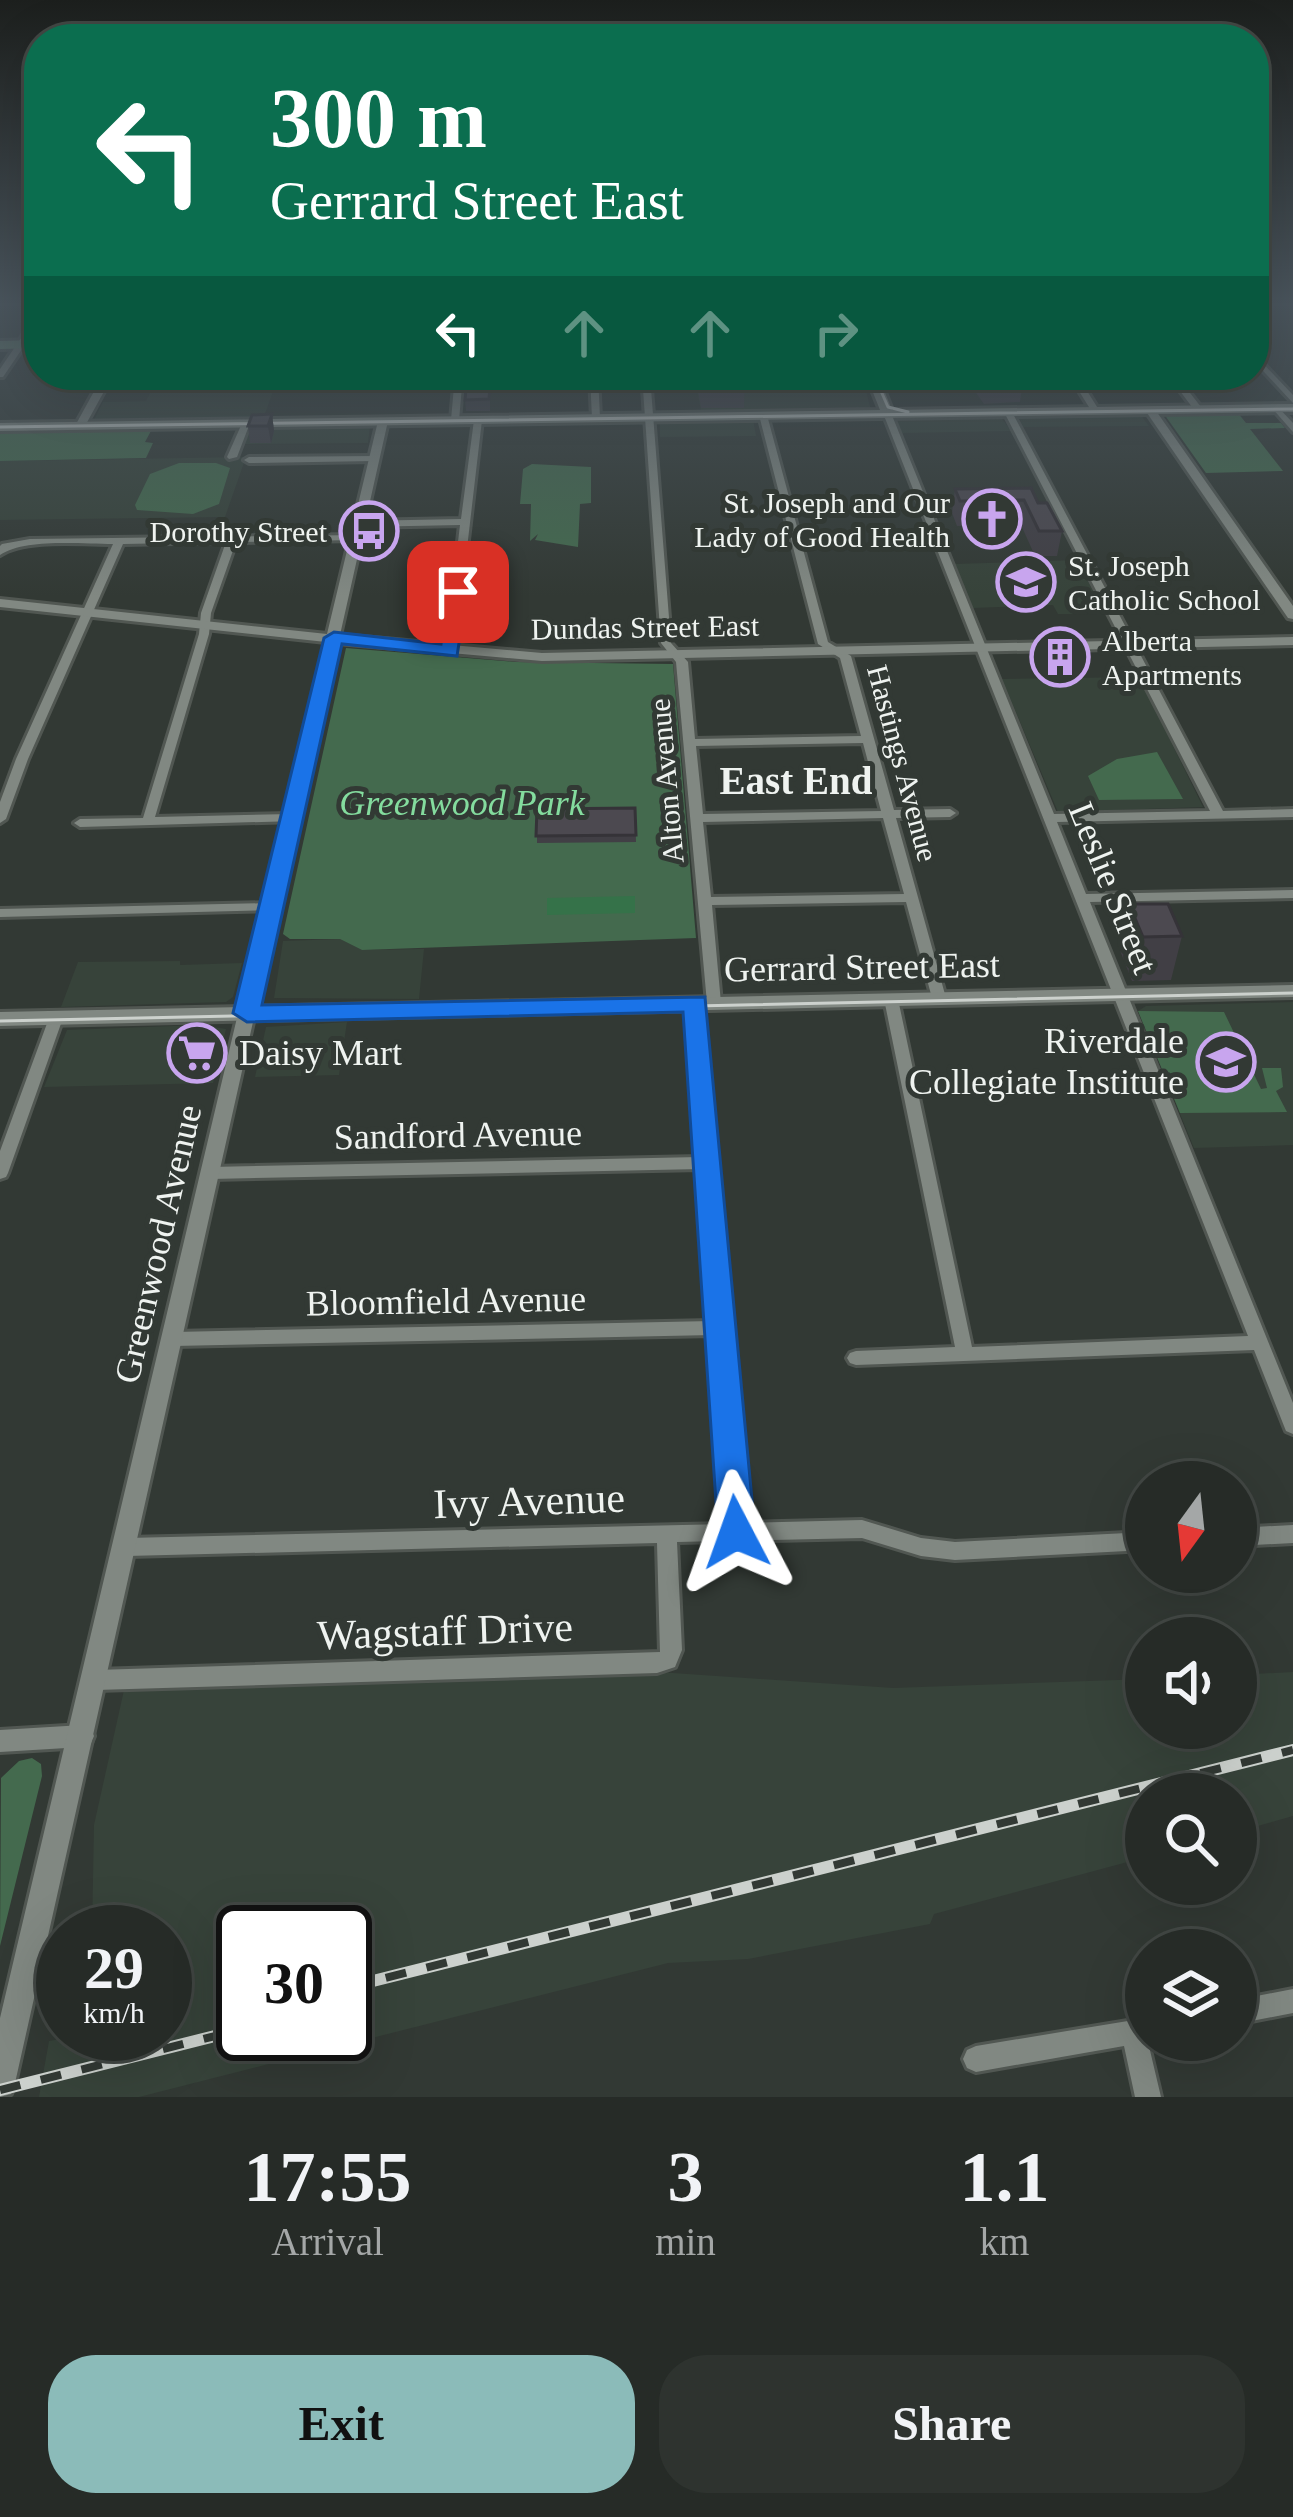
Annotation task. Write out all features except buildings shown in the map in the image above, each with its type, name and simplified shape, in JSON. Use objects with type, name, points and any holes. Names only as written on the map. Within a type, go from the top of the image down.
[{"type":"main road","name":"Leslie Street","points":[[882,400],[887,413]]},
{"type":"main road","points":[[0,427],[1276,408],[1293,404]]},
{"type":"main road","name":"Gerrard Street East","points":[[0,1019],[1293,991]]},
{"type":"street","points":[[80,426],[94,400]]},
{"type":"street","points":[[455,420],[457,400]]},
{"type":"street","points":[[595,400],[596,418]]},
{"type":"street","name":"Alton Avenue","points":[[648,400],[667,643],[682,662],[697,818],[703,902],[706,1163],[736,1532]]},
{"type":"street","points":[[1089,400],[1095,410]]},
{"type":"street","points":[[1191,400],[1198,409]]},
{"type":"street","points":[[1276,408],[1293,429]]},
{"type":"street","points":[[1150,410],[1293,615]]},
{"type":"street","points":[[1008,412],[1218,814]]},
{"type":"street","name":"Leslie Street","points":[[887,413],[1293,1426]]},
{"type":"street","name":"Hastings Avenue","points":[[763,415],[823,644],[845,656],[938,998]]},
{"type":"street","points":[[450,651],[478,420]]},
{"type":"street","name":"Greenwood Avenue","points":[[0,2083],[383,422]]},
{"type":"street","points":[[232,457],[246,423]]},
{"type":"street","points":[[249,460],[374,458]]},
{"type":"street","points":[[0,552],[13,544],[232,540],[466,522]]},
{"type":"street","points":[[148,821],[207,623],[206,613],[232,540]]},
{"type":"street","points":[[1,815],[119,541]]},
{"type":"street","name":"Dundas Street East","points":[[0,603],[542,657],[1293,641]]},
{"type":"street","points":[[689,743],[869,739]]},
{"type":"street","points":[[697,818],[950,813]]},
{"type":"street","points":[[1049,818],[1293,813]]},
{"type":"street","points":[[80,823],[292,818]]},
{"type":"street","points":[[1081,898],[1293,894]]},
{"type":"street","points":[[703,902],[912,898]]},
{"type":"street","points":[[0,913],[273,907]]},
{"type":"street","points":[[890,999],[965,1354]]},
{"type":"street","points":[[0,1173],[56,1018]]},
{"type":"street","name":"Sandford Avenue","points":[[212,1173],[706,1163]]},
{"type":"street","name":"Bloomfield Avenue","points":[[174,1339],[721,1328]]},
{"type":"street","points":[[856,1358],[1259,1342]]},
{"type":"street","name":"Ivy Avenue","points":[[127,1547],[862,1528],[955,1551],[1125,1542]]},
{"type":"street","name":"Wagstaff Drive","points":[[96,1680],[657,1664],[668,1660],[671,1650],[667,1533]]},
{"type":"street","points":[[1257,1536],[1293,1534]]},
{"type":"street","points":[[0,1741],[83,1736]]},
{"type":"street","points":[[1257,2008],[1293,2001]]},
{"type":"street","points":[[976,2060],[1125,2034]]},
{"type":"street","points":[[1143,2061],[1148,2097]]},
{"type":"shaded area","points":[[270,400],[263,419],[94,420],[103,402]]},
{"type":"shaded area","points":[[699,400],[868,400],[871,410],[701,411]]},
{"type":"shaded area","points":[[1140,414],[1149,426],[1023,427],[1018,416]]},
{"type":"shaded area","points":[[1000,416],[1011,431],[902,433],[896,419]]},
{"type":"shaded area","points":[[753,419],[756,436],[660,437],[660,421]]},
{"type":"shaded area","points":[[370,426],[368,443],[244,444],[252,428]]},
{"type":"shaded area","points":[[246,457],[225,517],[0,520],[0,461]]},
{"type":"shaded area","name":"St. Joseph Catholic School","points":[[1077,560],[1105,614],[1058,614],[1053,605],[973,608],[955,564]]},
{"type":"shaded area","points":[[1139,677],[1203,807],[1058,812],[1002,679]]},
{"type":"shaded area","points":[[635,896],[635,913],[547,915],[547,898]]},
{"type":"shaded area","points":[[340,939],[362,950],[424,949],[419,999],[274,998],[283,941]]},
{"type":"shaded area","points":[[180,961],[180,965],[242,963],[233,997],[226,1002],[61,1007],[78,962]]},
{"type":"shaded area","name":"Riverdale Collegiate Institute","points":[[1293,1002],[1293,1145],[1194,1148],[1138,1011],[1146,1006]]},
{"type":"shaded area","points":[[347,1022],[339,1075],[255,1077],[266,1027]]},
{"type":"shaded area","points":[[200,1025],[226,1029],[213,1083],[44,1087],[67,1030]]},
{"type":"shaded area","points":[[644,1671],[893,1688],[1125,1680],[1125,1749],[1257,1749],[1257,1674],[1293,1672],[1293,1816],[1257,1826],[1257,1773],[1125,1773],[1125,1863],[934,1914],[930,1924],[748,1959],[668,1963],[372,2038],[372,1905],[216,1905],[216,2061],[281,2061],[139,2097],[39,2097],[45,2061],[192,2061],[192,1905],[93,1905],[94,1825],[124,1690]]},
{"type":"green space","points":[[1238,413],[1246,423],[1281,423],[1285,428],[1250,429],[1283,471],[1206,473],[1164,414]]},
{"type":"green space","points":[[152,429],[145,442],[153,443],[146,458],[0,461],[0,431]]},
{"type":"green space","points":[[179,463],[216,463],[230,468],[219,504],[193,514],[137,510],[150,474]]},
{"type":"green space","points":[[532,464],[591,467],[591,503],[580,504],[578,547],[535,540],[538,534],[530,541],[531,504],[520,504],[523,469]]},
{"type":"green space","name":"Greenwood Park","points":[[346,648],[516,662],[673,664],[696,938],[362,950],[340,939],[290,939],[283,934]]},
{"type":"green space","points":[[1157,752],[1183,799],[1099,800],[1088,776],[1117,759]]},
{"type":"green space","points":[[1138,1011],[1224,1012],[1261,1089],[1267,1088],[1262,1068],[1281,1068],[1283,1087],[1276,1091],[1287,1112],[1180,1113]]},
{"type":"green space","points":[[32,1758],[41,1764],[42,1776],[0,1946],[1,1778],[19,1761]]},
{"type":"tram line","points":[[885,400],[888,407],[908,412]]},
{"type":"tram line","points":[[0,427],[1293,409]]},
{"type":"tram line","points":[[0,1021],[1293,993]]},
{"type":"railway","points":[[372,1981],[1293,1750]]},
{"type":"railway","points":[[0,2090],[216,2036]]},
{"type":"place","name":"St. Joseph and Our Lady of Good Health","points":[[992,519]]},
{"type":"place","name":"Dorothy Street","points":[[369,531]]},
{"type":"place","name":"St. Joseph Catholic School","points":[[1026,582]]},
{"type":"place","name":"Alberta Apartments","points":[[1060,657]]},
{"type":"place","name":"Daisy Mart","points":[[197,1053]]},
{"type":"place","name":"Riverdale Collegiate Institute","points":[[1226,1062]]},
{"type":"district","name":"East End","points":[[796,780]]},
{"type":"route","points":[[458,592],[450,651],[334,638],[247,1013],[696,1003],[736,1532]]}]
